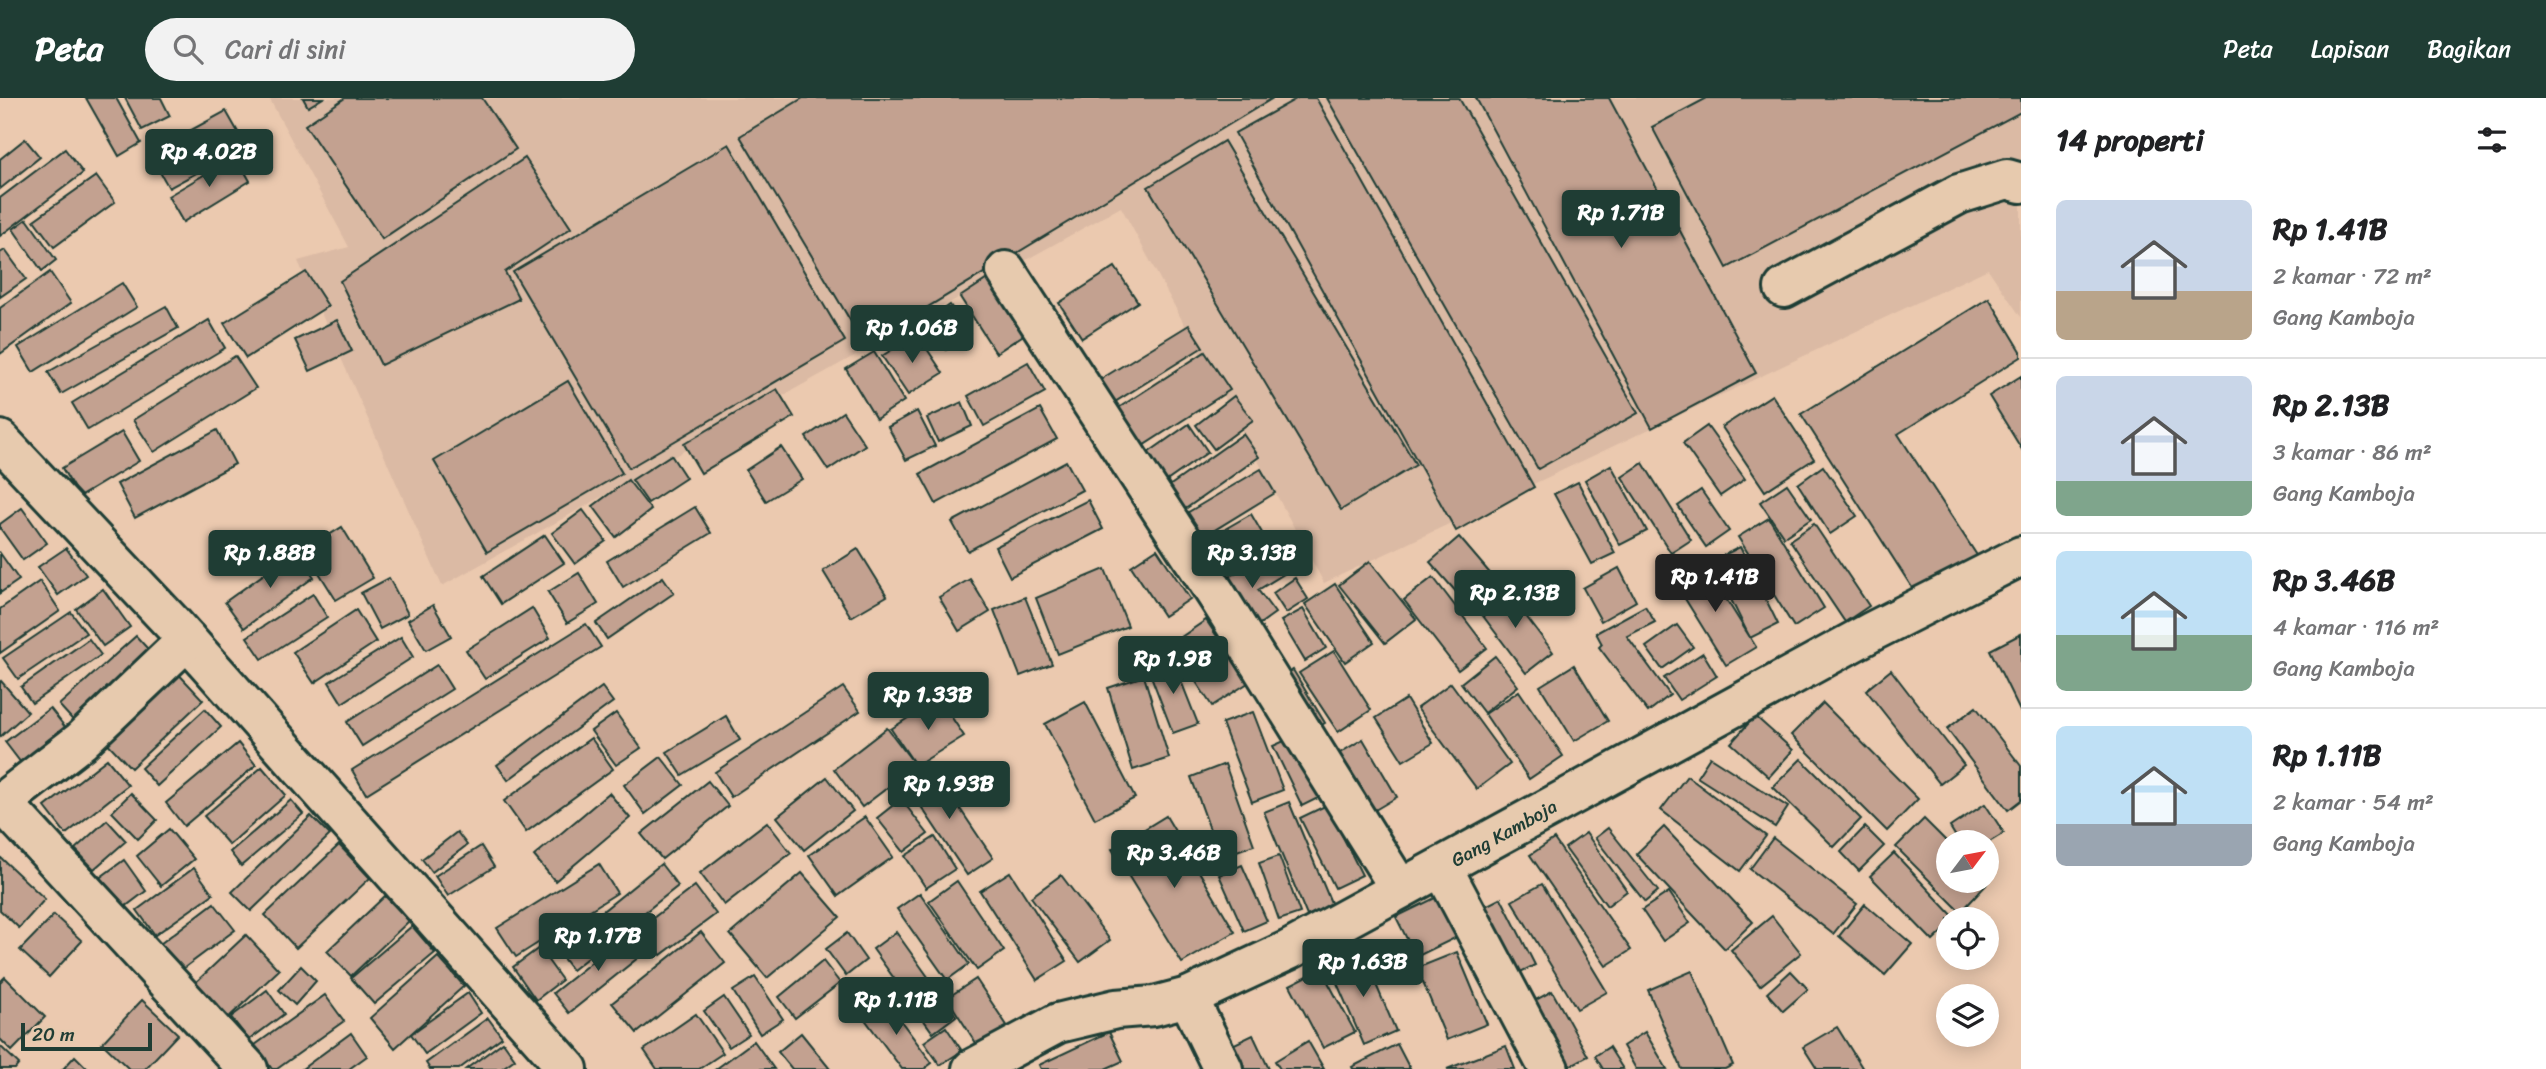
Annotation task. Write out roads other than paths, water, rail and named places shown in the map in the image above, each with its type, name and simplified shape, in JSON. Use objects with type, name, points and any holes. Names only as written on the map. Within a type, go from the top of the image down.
[{"type":"street","points":[[1784,288],[1959,194],[2007,179],[2021,183]]},
{"type":"street","points":[[1006,271],[1218,597],[1400,889]]},
{"type":"street","points":[[0,440],[187,640],[568,1069]]},
{"type":"street","name":"Gang Kamboja","points":[[972,1069],[1058,1023],[1116,1009],[1154,1006],[1188,997],[1289,950],[1873,631],[2021,556]]},
{"type":"street","points":[[187,640],[81,741],[1,803],[248,1069]]},
{"type":"street","points":[[1441,867],[1549,1069]]},
{"type":"street","points":[[1188,997],[1223,1069]]}]
